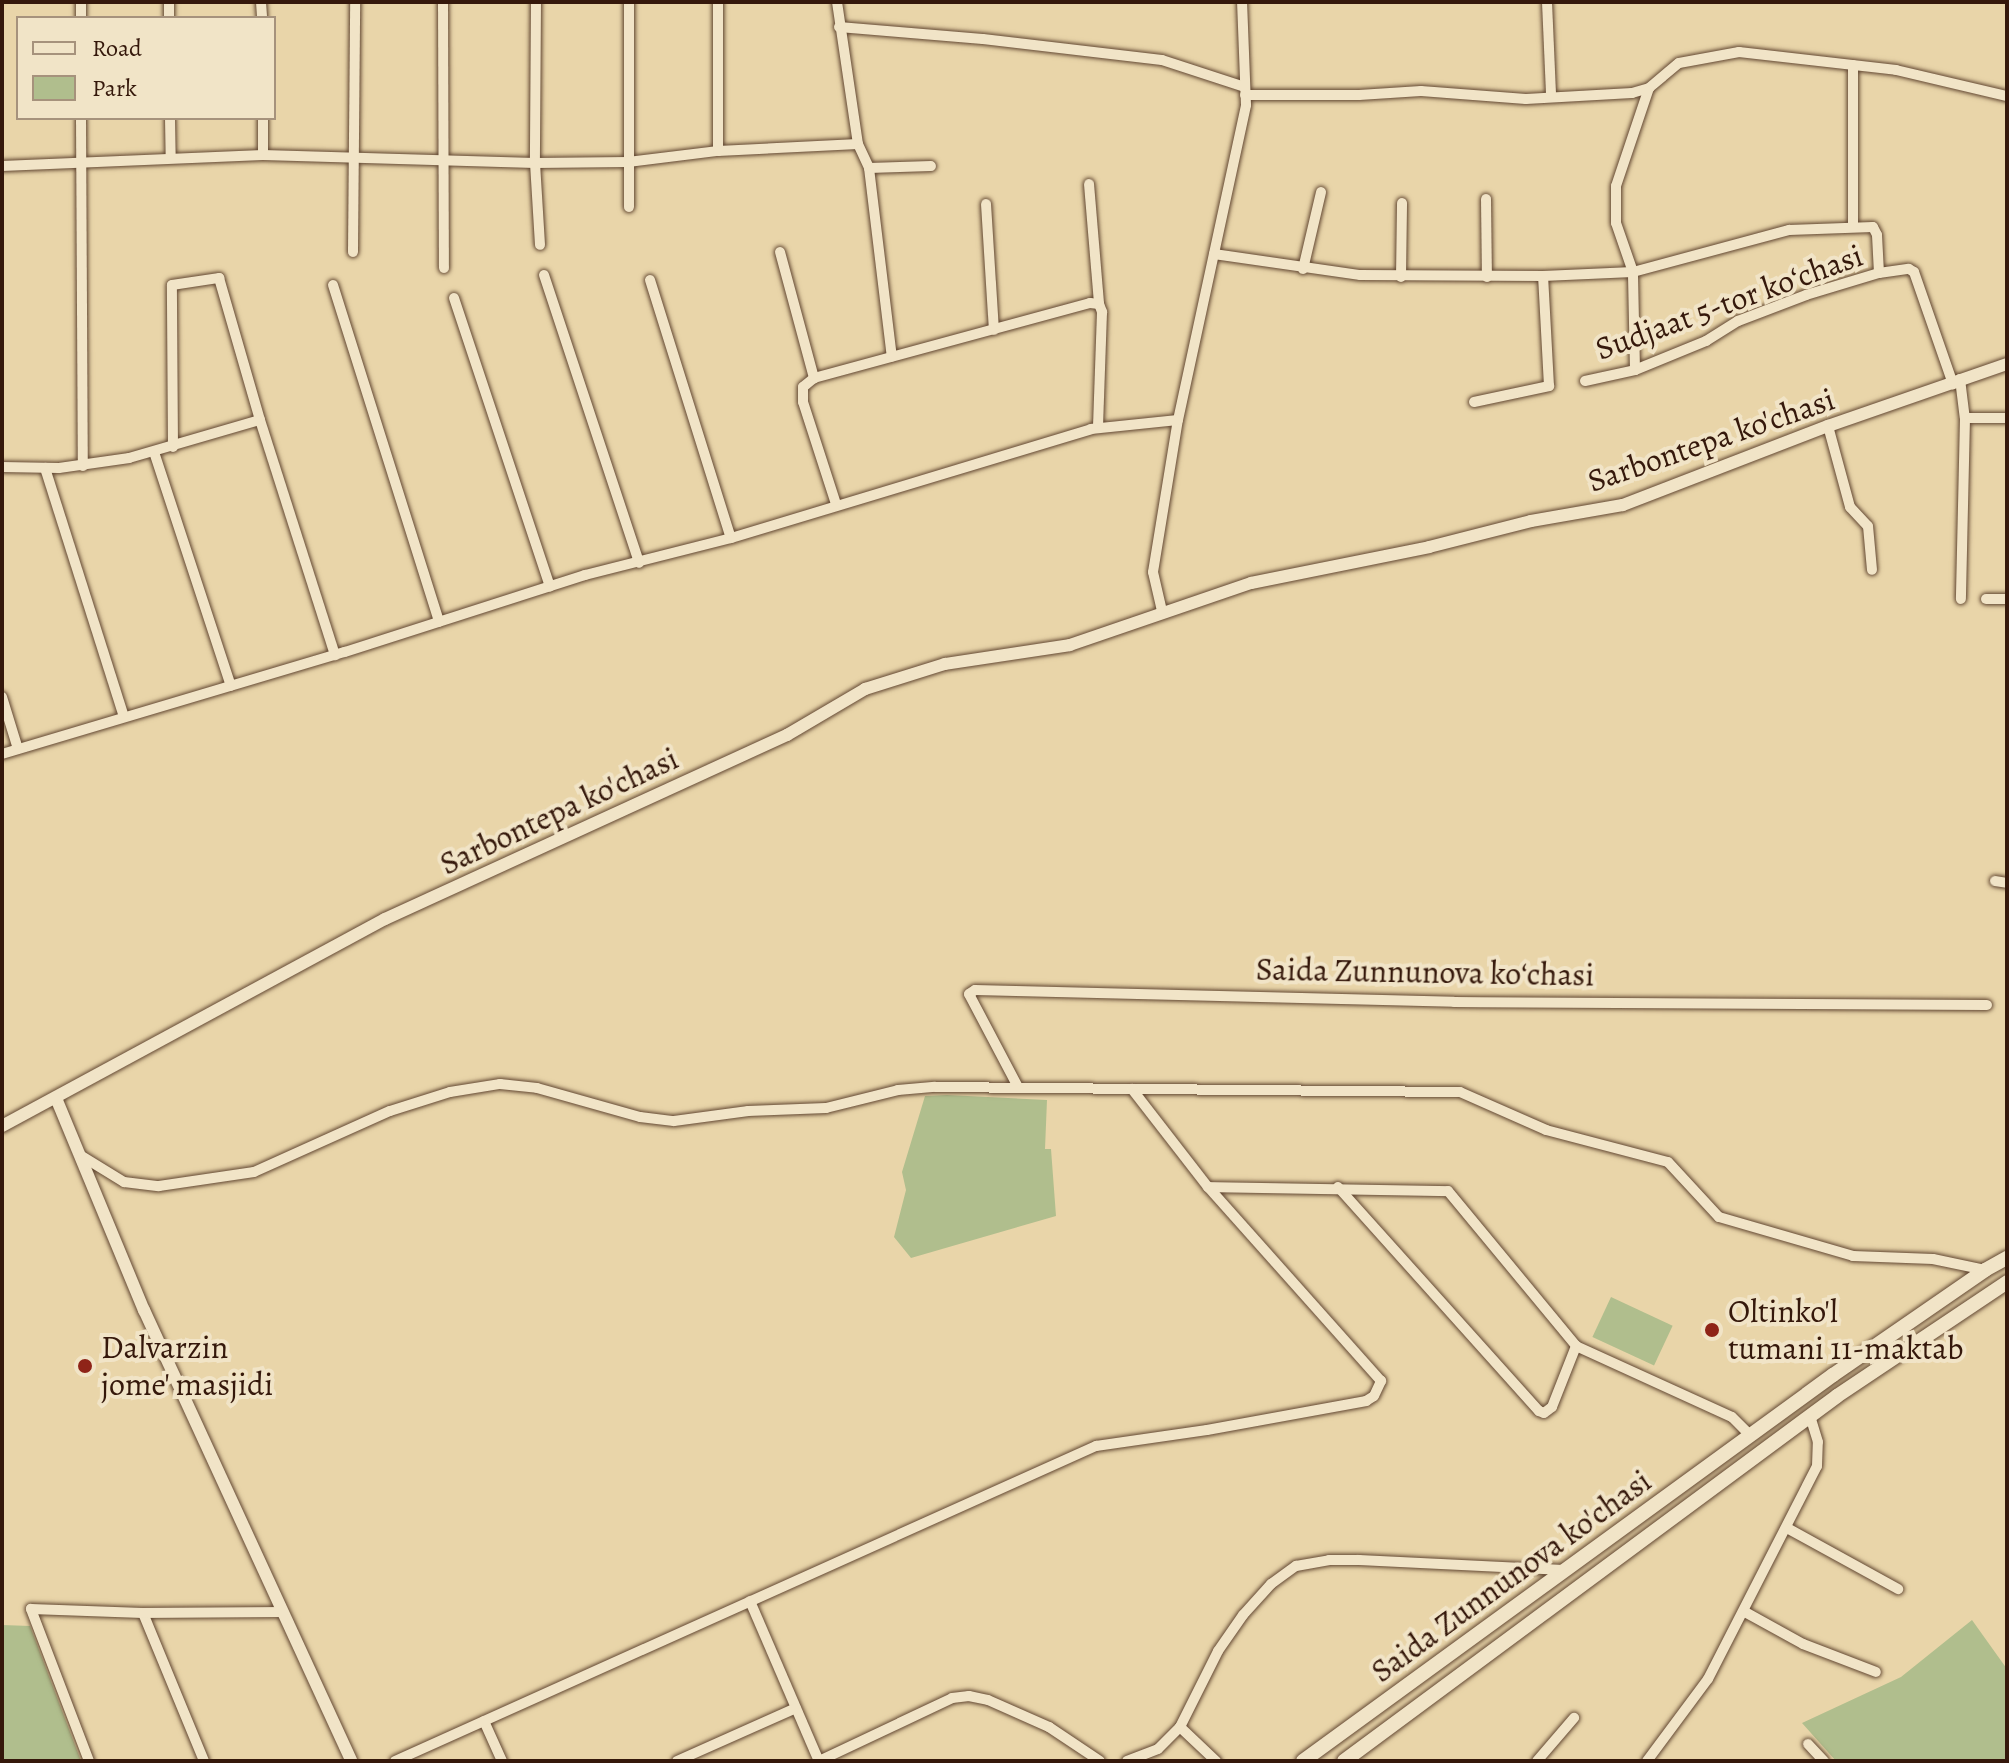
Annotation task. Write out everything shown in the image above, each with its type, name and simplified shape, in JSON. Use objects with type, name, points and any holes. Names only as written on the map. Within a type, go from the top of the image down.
[{"type":"main road","name":"Saida Zunnunova ko'chasi","points":[[1303,1761],[1751,1436],[1985,1270],[2007,1258]]},
{"type":"main road","name":"Saida Zunnunova ko'chasi","points":[[1344,1761],[1810,1416],[2007,1282]]},
{"type":"main road","points":[[1678,1491],[1689,1506]]},
{"type":"street","points":[[353,252],[355,2]]},
{"type":"street","points":[[443,2],[444,268]]},
{"type":"street","points":[[536,2],[535,163],[540,245]]},
{"type":"street","points":[[629,2],[629,207]]},
{"type":"street","points":[[718,2],[718,151]]},
{"type":"street","points":[[837,2],[858,144],[869,168],[892,357]]},
{"type":"street","points":[[1162,611],[1153,572],[1178,420],[1245,91],[1242,2]]},
{"type":"street","points":[[1547,2],[1551,95]]},
{"type":"street","points":[[839,27],[983,39],[1162,60],[1245,91],[1359,95],[1421,91],[1492,99],[1632,93],[1649,88],[1679,63],[1739,52],[1896,70],[1937,83],[2007,96]]},
{"type":"street","points":[[1853,65],[1853,226]]},
{"type":"street","points":[[1635,370],[1633,272],[1616,223],[1616,186],[1649,88]]},
{"type":"street","points":[[81,120],[83,466]]},
{"type":"street","points":[[170,120],[171,157]]},
{"type":"street","points":[[263,120],[263,155]]},
{"type":"street","points":[[2,166],[263,155],[535,163],[628,162],[718,151],[858,144]]},
{"type":"street","points":[[869,168],[931,166]]},
{"type":"street","points":[[1089,184],[1102,312],[1098,427]]},
{"type":"street","points":[[1303,269],[1321,192]]},
{"type":"street","points":[[1486,199],[1487,277]]},
{"type":"street","points":[[1401,277],[1402,203]]},
{"type":"street","points":[[986,204],[994,330]]},
{"type":"street","points":[[1214,254],[1303,269],[1401,277],[1543,276],[1633,272],[1789,230],[1853,226],[1873,227],[1877,235],[1879,273]]},
{"type":"street","points":[[780,252],[814,378]]},
{"type":"street","name":"Sudjaat 5-tor koʻchasi","points":[[1585,381],[1635,370],[1706,341],[1738,321],[1879,273],[1909,269],[1914,272],[1956,382]]},
{"type":"street","points":[[544,275],[639,563]]},
{"type":"street","points":[[1474,402],[1549,386],[1543,276]]},
{"type":"street","points":[[173,447],[172,285],[219,278],[260,420],[335,655]]},
{"type":"street","points":[[650,280],[731,538]]},
{"type":"street","points":[[333,285],[439,622]]},
{"type":"street","points":[[454,298],[550,586]]},
{"type":"street","points":[[836,504],[803,402],[803,387],[814,378],[1090,303],[1099,304]]},
{"type":"street","name":"Sarbontepa ko'chasi","points":[[2,1126],[385,919],[787,735],[865,689],[945,664],[1070,645],[1251,583],[1623,505],[1828,426],[2007,364]]},
{"type":"street","points":[[1956,382],[1965,418],[1961,599]]},
{"type":"street","points":[[1965,418],[2007,418]]},
{"type":"street","points":[[2,467],[83,466],[154,452],[260,420]]},
{"type":"street","points":[[2,754],[335,655],[550,586],[731,538],[1098,427],[1178,420]]},
{"type":"street","points":[[1828,426],[1850,507],[1868,526],[1872,570]]},
{"type":"street","points":[[154,452],[231,686]]},
{"type":"street","points":[[45,468],[124,717]]},
{"type":"street","points":[[1986,599],[2007,599]]},
{"type":"street","points":[[2,697],[18,749]]},
{"type":"street","name":"Saida Zunnunova koʻchasi","points":[[1018,1087],[969,994],[975,990],[1454,1002],[1987,1005]]},
{"type":"street","points":[[80,1155],[124,1182],[159,1186],[254,1172],[390,1111],[450,1092],[500,1084],[537,1088],[640,1117],[674,1121],[748,1111],[826,1108],[898,1090],[1018,1087],[1460,1092],[1546,1130],[1668,1162],[1719,1217],[1853,1256],[1933,1259],[1985,1270]]},
{"type":"street","points":[[395,1761],[1096,1446],[1207,1430],[1366,1401],[1374,1396],[1381,1381],[1208,1187],[1132,1089]]},
{"type":"street","points":[[56,1098],[144,1310],[351,1761]]},
{"type":"street","points":[[1208,1187],[1448,1191],[1576,1346],[1732,1417],[1751,1436]]},
{"type":"street","points":[[1338,1187],[1539,1411],[1544,1413],[1552,1407],[1576,1346]]},
{"type":"street","points":[[1647,1761],[1708,1679],[1745,1612],[1817,1466],[1818,1442],[1810,1416]]},
{"type":"street","points":[[1787,1528],[1898,1589]]},
{"type":"street","points":[[1127,1761],[1158,1749],[1180,1727],[1218,1651],[1243,1615],[1271,1584],[1296,1566],[1329,1560],[1359,1560],[1566,1571]]},
{"type":"street","points":[[750,1601],[819,1761],[952,1698],[969,1696],[988,1700],[1049,1727],[1100,1761]]},
{"type":"street","points":[[89,1761],[31,1609],[143,1613],[280,1612]]},
{"type":"street","points":[[1745,1612],[1803,1644],[1876,1672]]},
{"type":"street","points":[[143,1613],[204,1761]]},
{"type":"street","points":[[677,1761],[796,1708]]},
{"type":"street","points":[[1537,1761],[1574,1718]]},
{"type":"street","points":[[484,1721],[502,1761]]},
{"type":"street","points":[[1180,1727],[1216,1761]]},
{"type":"street","points":[[1808,1744],[1824,1761]]},
{"type":"green space","points":[[925,1096],[1047,1100],[1045,1149],[1051,1149],[1056,1216],[911,1258],[894,1237],[906,1190],[902,1172]]},
{"type":"green space","points":[[1611,1297],[1673,1326],[1654,1366],[1592,1337]]},
{"type":"green space","points":[[1972,1620],[2007,1669],[2007,1761],[1836,1761],[1802,1723],[1901,1677]]},
{"type":"green space","points":[[2,1625],[30,1626],[81,1761],[2,1761]]},
{"type":"place","name":"Oltinko'l tumani 11-maktab","points":[[1712,1330]]},
{"type":"place","name":"Dalvarzin jome' masjidi","points":[[85,1366]]}]
